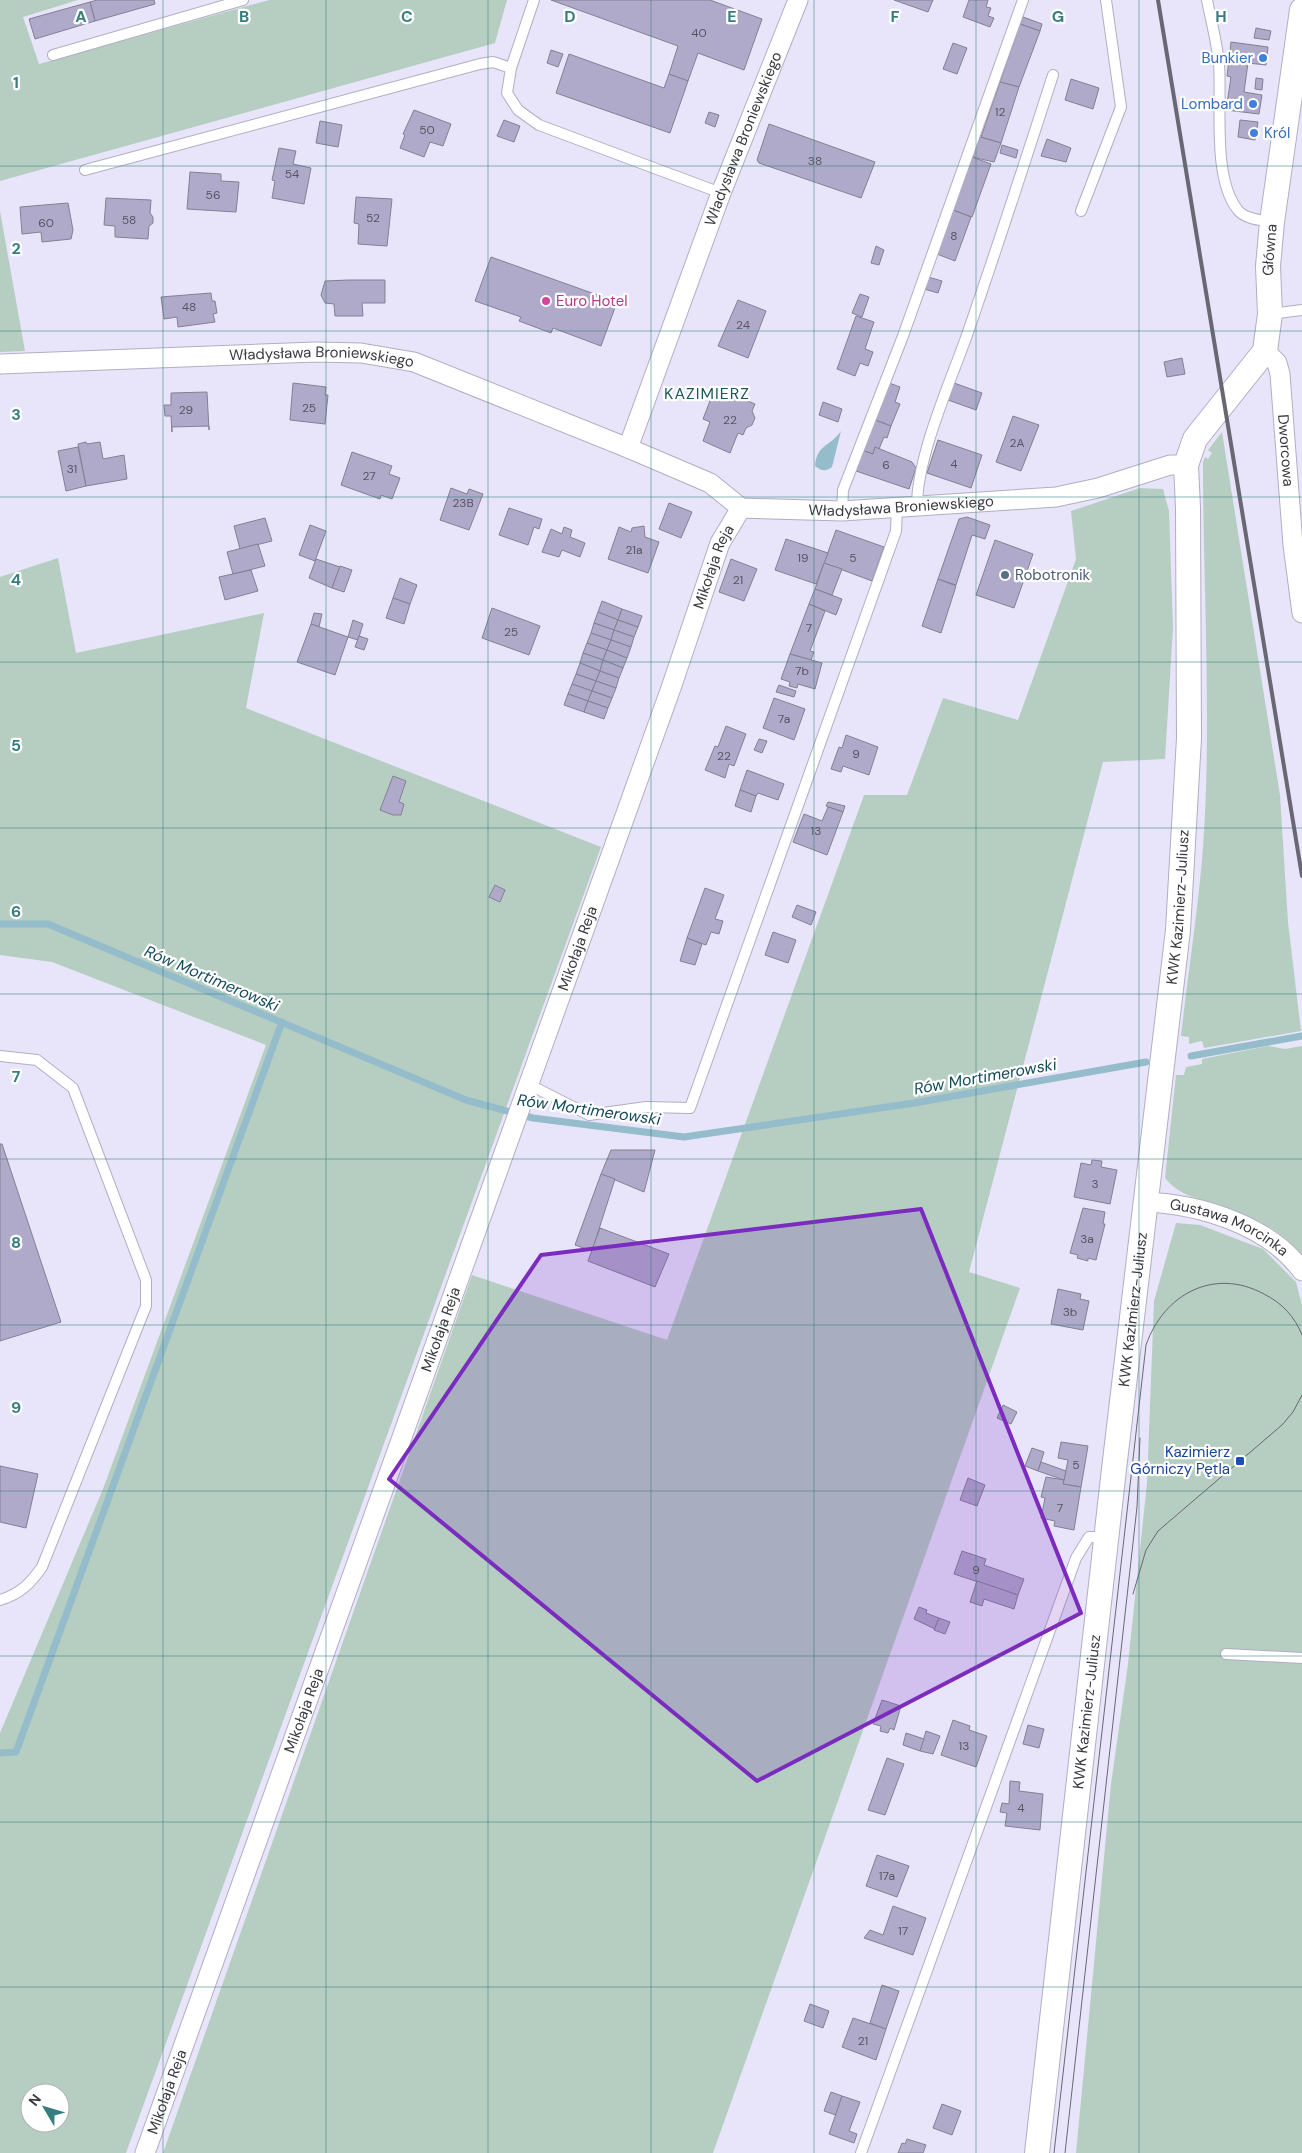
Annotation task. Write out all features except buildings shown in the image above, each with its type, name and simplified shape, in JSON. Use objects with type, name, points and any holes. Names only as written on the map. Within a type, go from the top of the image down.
[{"type":"street","name":"Władysława Broniewskiego","points":[[628,448],[721,193],[798,0]]},
{"type":"street","name":"Główna","points":[[1265,351],[1270,314],[1268,266],[1272,222],[1302,10]]},
{"type":"street","points":[[1186,465],[1194,439],[1265,351]]},
{"type":"street","name":"Dworcowa","points":[[1265,351],[1277,362],[1280,374],[1298,546],[1302,614]]},
{"type":"street","name":"Władysława Broniewskiego","points":[[0,364],[316,352],[361,353],[414,362],[710,483],[741,508],[842,511],[1056,497],[1098,488],[1170,465],[1186,465]]},
{"type":"street","name":"KWK Kazimierz-Juliusz","points":[[1037,2153],[1145,1202],[1178,930],[1189,738],[1188,508],[1186,465]]},
{"type":"street","name":"Mikołaja Reja","points":[[145,2153],[670,688],[720,543],[741,508]]},
{"type":"street","name":"Gustawa Morcinka","points":[[1145,1202],[1184,1206],[1244,1224],[1275,1245],[1302,1271]]},
{"type":"lane","points":[[52,54],[243,0]]},
{"type":"lane","points":[[534,0],[511,68],[507,93],[518,110],[539,125],[721,193]]},
{"type":"lane","points":[[842,511],[843,490],[903,336],[1023,0]]},
{"type":"lane","points":[[1081,211],[1120,107],[1106,0]]},
{"type":"lane","points":[[1207,0],[1219,64],[1218,102],[1224,185],[1238,210],[1253,219],[1272,222]]},
{"type":"lane","points":[[85,170],[480,64],[494,62],[511,68]]},
{"type":"lane","points":[[917,506],[917,492],[931,437],[994,257],[1054,75]]},
{"type":"lane","points":[[1270,314],[1302,310]]},
{"type":"lane","points":[[527,1087],[590,1115],[646,1107],[690,1108],[896,531],[898,508]]},
{"type":"lane","points":[[0,1056],[38,1060],[73,1088],[146,1280],[146,1306],[42,1567],[29,1586],[11,1597],[0,1600]]},
{"type":"lane","points":[[861,2153],[1076,1558],[1088,1537],[1107,1537]]},
{"type":"lane","points":[[1226,1654],[1302,1658]]},
{"type":"highlighted area","points":[[921,1209],[1081,1613],[757,1781],[389,1479],[541,1255]]},
{"type":"green space","points":[[0,0],[78,0],[23,17],[39,64],[269,0],[507,0],[495,43],[0,181]]},
{"type":"green space","points":[[0,211],[25,351],[0,352]]},
{"type":"green space","points":[[1222,432],[1280,795],[1288,922],[1301,1031],[1204,1048],[1202,1041],[1189,1044],[1189,1037],[1181,1036],[1201,872],[1206,800],[1207,703],[1203,462],[1205,457],[1208,459],[1212,453],[1208,450]]},
{"type":"green space","points":[[1140,488],[1163,489],[1169,511],[1173,628],[1165,759],[1103,762],[969,1272],[1020,1288],[713,2153],[163,2153],[472,1275],[667,1340],[864,795],[907,795],[943,698],[1018,720],[1076,559],[1071,511]]},
{"type":"green space","points":[[58,558],[76,653],[264,613],[246,708],[601,847],[126,2153],[0,2153],[0,1733],[103,1489],[266,1045],[52,962],[0,955],[0,577]]},
{"type":"green space","points":[[1268,1046],[1285,1049],[1302,1046],[1302,1255],[1287,1240],[1260,1222],[1231,1209],[1187,1195],[1165,1178],[1176,1075],[1184,1075],[1186,1067],[1202,1064],[1202,1059]]},
{"type":"green space","points":[[1176,1223],[1200,1225],[1263,1249],[1296,1282],[1302,1305],[1302,2153],[1076,2153],[1111,1784],[1128,1664],[1147,1483],[1154,1301]]},
{"type":"water","points":[[841,431],[832,467],[824,470],[815,466],[821,449]]},
{"type":"waterway","name":"Rów Mortimerowski","points":[[0,924],[48,924],[466,1100],[533,1118],[684,1137],[914,1103],[1146,1062]]},
{"type":"waterway","points":[[0,1753],[16,1752],[282,1022]]},
{"type":"waterway","name":"Rów Mortimerowski","points":[[1191,1056],[1302,1036]]},
{"type":"tram line","points":[[1054,2153],[1146,1345],[1154,1327],[1178,1299],[1193,1290],[1209,1285],[1227,1283],[1245,1286],[1277,1302],[1292,1316],[1302,1335]]},
{"type":"tram line","points":[[1133,1594],[1146,1550],[1158,1531],[1282,1425],[1293,1412],[1302,1395]]},
{"type":"tram line","points":[[1065,2153],[1137,1507],[1140,1438]]},
{"type":"railway","points":[[1158,0],[1302,876]]},
{"type":"place","name":"Bunkier","points":[[1263,58]]},
{"type":"place","name":"Lombard","points":[[1253,104]]},
{"type":"place","name":"Król","points":[[1254,133]]},
{"type":"place","name":"Euro Hotel","points":[[546,301]]},
{"type":"place","name":"Robotronik","points":[[1005,575]]},
{"type":"place","name":"Kazimierz Górniczy Pętla","points":[[1240,1461]]},
{"type":"district","name":"KAZIMIERZ","points":[[707,393]]}]
